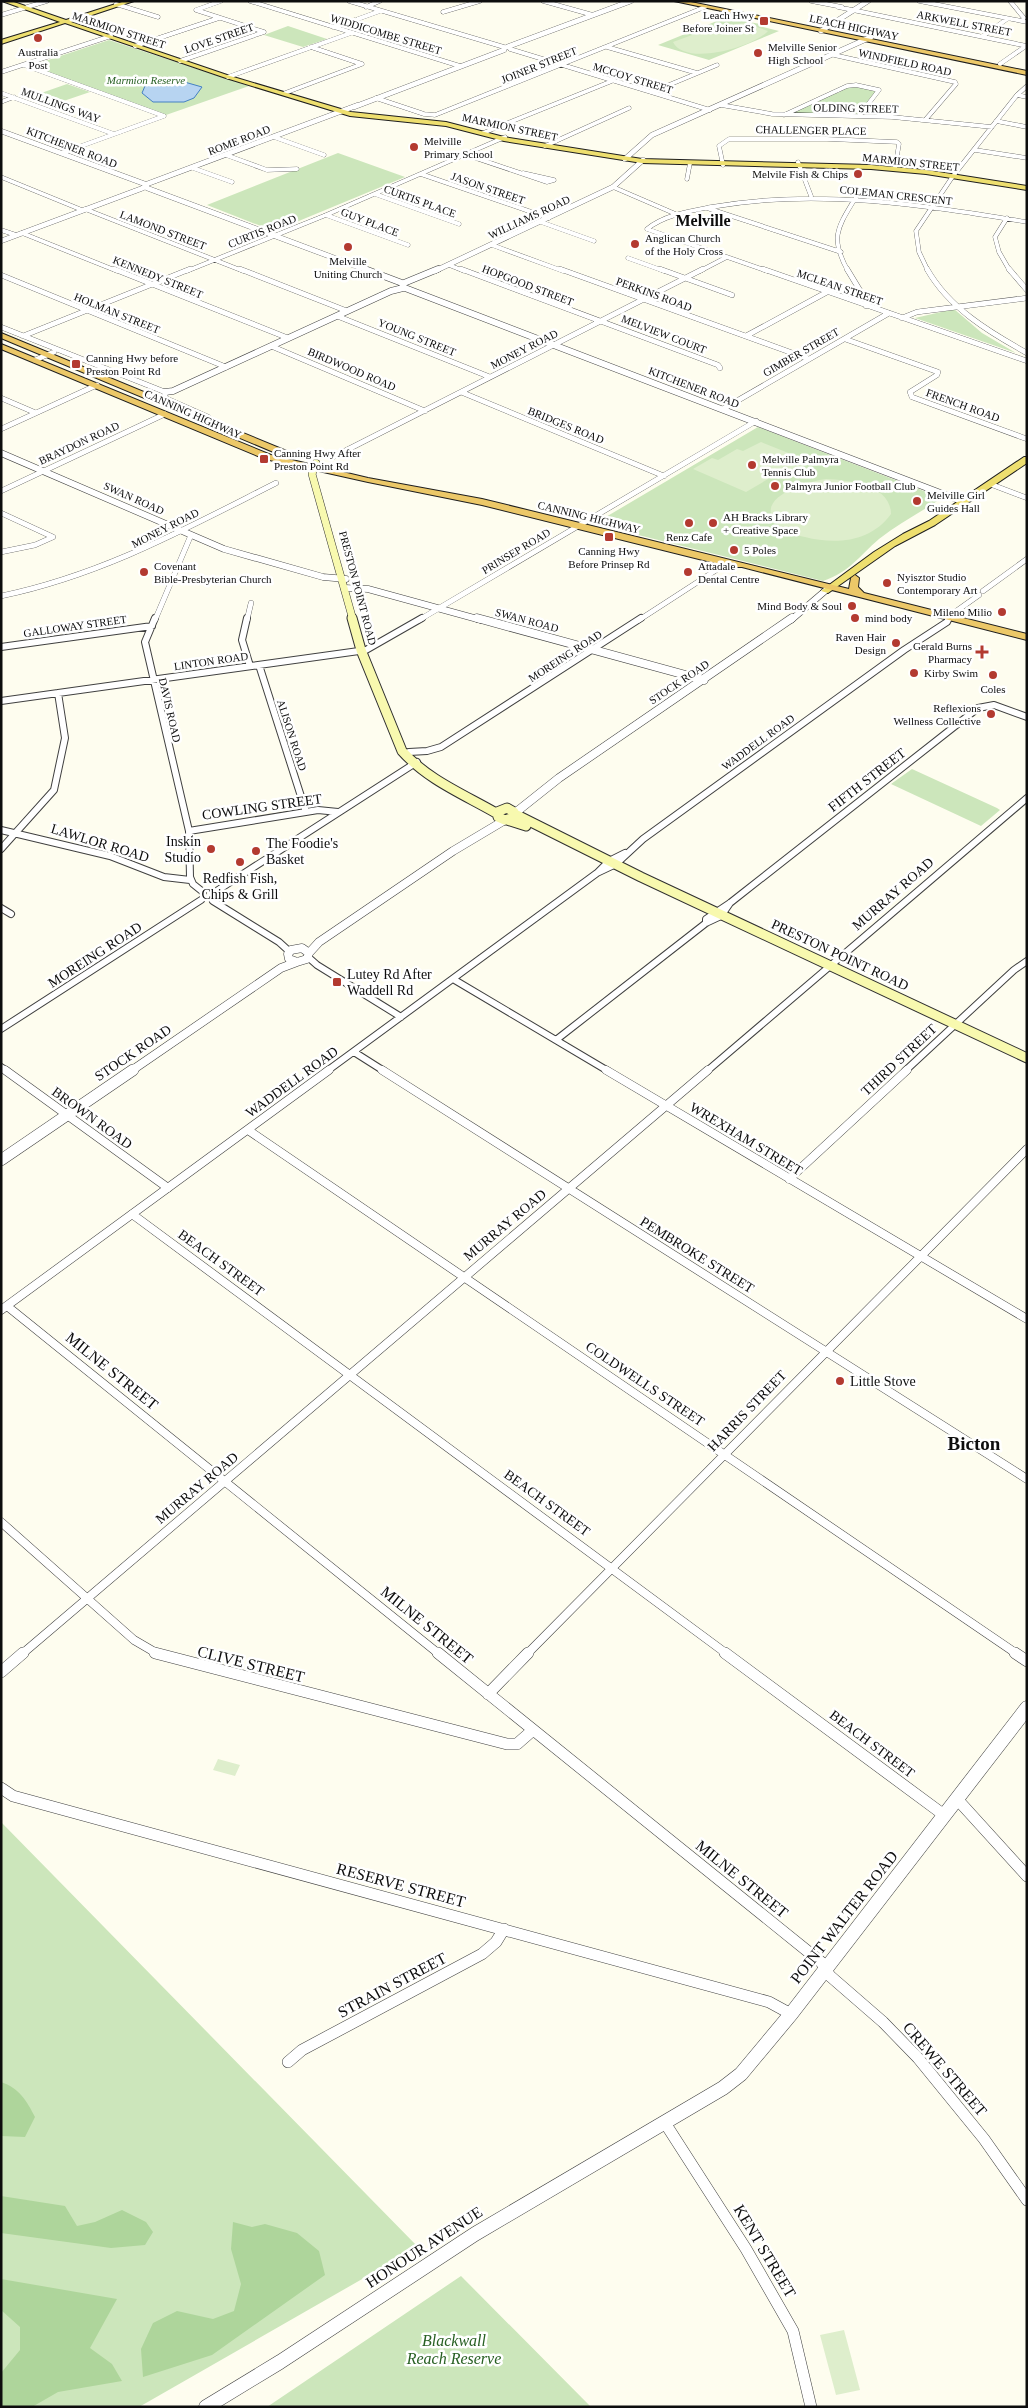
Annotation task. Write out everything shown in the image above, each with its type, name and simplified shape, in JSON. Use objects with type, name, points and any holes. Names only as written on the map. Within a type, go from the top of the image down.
[{"type":"highway","name":"LEACH HIGHWAY","points":[[678,1],[823,29]]},
{"type":"highway","name":"LEACH HIGHWAY","points":[[695,1],[1027,73]]},
{"type":"highway","name":"LEACH HIGHWAY","points":[[869,39],[1027,69]]},
{"type":"highway","name":"CANNING HIGHWAY","points":[[1,335],[221,428],[318,466]]},
{"type":"highway","name":"CANNING HIGHWAY","points":[[1,346],[268,457],[318,466],[580,526],[729,564],[742,564],[832,590],[1027,637]]},
{"type":"highway","points":[[268,457],[277,450]]},
{"type":"highway","points":[[855,578],[853,588],[861,594]]},
{"type":"highway","name":"CANNING HIGHWAY","points":[[832,590],[861,594],[1027,642]]},
{"type":"main road","name":"MARMION STREET","points":[[5,1],[229,77],[342,111],[440,122],[504,138],[642,161],[722,164],[798,163],[895,168],[1027,187]]},
{"type":"main road","name":"MARMION STREET","points":[[9,1],[25,8]]},
{"type":"main road","points":[[1,41],[131,1]]},
{"type":"main road","name":"STOCK ROAD","points":[[832,590],[917,529],[932,523],[1027,459]]},
{"type":"main road","name":"PRESTON POINT ROAD","points":[[318,466],[312,474],[364,650],[400,746],[415,763],[527,826],[611,863],[1027,1058]]},
{"type":"main road","name":"STOCK ROAD","points":[[832,590],[855,578],[927,529],[932,523]]},
{"type":"main road","name":"PRESTON POINT ROAD","points":[[364,650],[400,736],[415,763]]},
{"type":"street","points":[[1,15],[47,1]]},
{"type":"street","points":[[219,18],[196,10],[221,1]]},
{"type":"street","name":"WIDDICOMBE STREET","points":[[250,1],[460,66]]},
{"type":"street","name":"MCCOY STREET","points":[[349,1],[709,110]]},
{"type":"street","points":[[366,7],[380,1]]},
{"type":"street","points":[[443,12],[480,1]]},
{"type":"street","points":[[543,1],[593,15]]},
{"type":"street","name":"ROME ROAD","points":[[1,241],[630,1]]},
{"type":"street","name":"ARKWELL STREET","points":[[811,1],[1026,46]]},
{"type":"street","points":[[823,29],[868,1]]},
{"type":"street","points":[[919,1],[1024,21],[1024,18],[1010,1]]},
{"type":"street","points":[[120,3],[158,17]]},
{"type":"street","name":"JOINER STREET","points":[[376,98],[424,114],[435,115],[705,7]]},
{"type":"street","points":[[334,27],[380,11]]},
{"type":"street","points":[[136,46],[219,18]]},
{"type":"street","name":"LOVE STREET","points":[[181,61],[264,32],[219,18]]},
{"type":"street","points":[[983,36],[1007,19]]},
{"type":"street","points":[[229,77],[352,33]]},
{"type":"street","name":"MULLINGS WAY","points":[[1,72],[110,37]]},
{"type":"street","points":[[626,158],[646,138],[869,39]]},
{"type":"street","points":[[1000,64],[1026,46]]},
{"type":"street","points":[[607,47],[697,73]]},
{"type":"street","points":[[286,93],[362,64],[311,48]]},
{"type":"street","name":"WINDFIELD ROAD","points":[[834,55],[955,82],[956,84],[926,120]]},
{"type":"street","points":[[24,65],[162,114],[162,118],[63,154]]},
{"type":"street","points":[[652,92],[717,65]]},
{"type":"street","points":[[484,133],[612,81]]},
{"type":"street","points":[[781,116],[847,86],[856,85],[879,90],[859,116]]},
{"type":"street","points":[[1027,86],[1017,94],[932,206],[916,231],[918,246],[931,274],[958,306],[1001,338],[1027,353]]},
{"type":"street","name":"MULLINGS WAY","points":[[1,93],[114,134]]},
{"type":"street","points":[[1017,94],[1027,97]]},
{"type":"street","points":[[1,102],[14,97]]},
{"type":"street","name":"OLDING STREET","points":[[721,105],[748,112],[781,116],[859,116],[926,120],[992,127]]},
{"type":"street","points":[[546,145],[629,108]]},
{"type":"street","points":[[996,122],[1027,127]]},
{"type":"street","name":"KITCHENER ROAD","points":[[1,131],[964,502]]},
{"type":"street","points":[[274,137],[324,155]]},
{"type":"street","name":"CURTIS ROAD","points":[[23,336],[326,215],[504,138]]},
{"type":"street","name":"CHALLENGER PLACE","points":[[722,164],[720,144],[736,138],[854,139],[897,142],[899,144],[895,168]]},
{"type":"street","points":[[975,150],[1027,158]]},
{"type":"street","points":[[467,154],[547,182],[554,180],[523,173]]},
{"type":"street","points":[[226,155],[267,170],[296,169]]},
{"type":"street","name":"WILLIAMS ROAD","points":[[165,392],[173,391],[541,222],[613,187],[642,161]]},
{"type":"street","points":[[687,179],[690,163]]},
{"type":"street","points":[[798,163],[811,196]]},
{"type":"street","points":[[193,168],[232,182]]},
{"type":"street","name":"JASON STREET","points":[[421,174],[549,218]]},
{"type":"street","name":"LAMOND STREET","points":[[1,178],[347,311]]},
{"type":"street","points":[[613,187],[678,215]]},
{"type":"street","name":"CURTIS PLACE","points":[[375,194],[459,224]]},
{"type":"street","name":"COLEMAN CRESCENT","points":[[648,229],[678,215],[706,208],[766,198],[811,196],[856,197],[932,206],[1027,222]]},
{"type":"street","points":[[856,197],[838,228],[841,252],[846,268],[867,302],[866,306]]},
{"type":"street","points":[[706,208],[841,252]]},
{"type":"street","name":"GUY PLACE","points":[[326,215],[408,245]]},
{"type":"street","points":[[1007,218],[995,237],[997,249],[1008,268],[1027,290]]},
{"type":"street","points":[[541,222],[594,241]]},
{"type":"street","name":"MCLEAN STREET","points":[[648,229],[725,258],[1027,361]]},
{"type":"street","points":[[1,230],[16,235]]},
{"type":"street","name":"KENNEDY STREET","points":[[22,233],[288,338]]},
{"type":"street","name":"PERKINS ROAD","points":[[492,245],[809,359]]},
{"type":"street","points":[[628,258],[732,295]]},
{"type":"street","name":"MONEY ROAD","points":[[333,457],[725,258]]},
{"type":"street","name":"HOPGOOD STREET","points":[[449,265],[600,321]]},
{"type":"street","name":"HOLMAN STREET","points":[[1,275],[226,367]]},
{"type":"street","points":[[746,336],[827,292]]},
{"type":"street","points":[[902,318],[917,312],[1027,298]]},
{"type":"street","name":"GIMBER STREET","points":[[723,409],[889,313]]},
{"type":"street","name":"YOUNG STREET","points":[[337,316],[490,377]]},
{"type":"street","name":"MELVIEW COURT","points":[[600,321],[718,365],[720,368]]},
{"type":"street","name":"CANNING HIGHWAY","points":[[1,327],[165,392],[165,398],[208,417],[221,428]]},
{"type":"street","name":"FRENCH ROAD","points":[[845,339],[938,372],[937,376],[910,392],[909,394],[912,397],[1027,439]]},
{"type":"street","name":"BIRDWOOD ROAD","points":[[271,346],[425,410]]},
{"type":"street","points":[[36,360],[58,351]]},
{"type":"street","points":[[1,429],[97,385]]},
{"type":"street","name":"BRIDGES ROAD","points":[[461,392],[664,476]]},
{"type":"street","points":[[1,398],[36,413]]},
{"type":"street","name":"BRAYDON ROAD","points":[[1,490],[165,414]]},
{"type":"street","name":"PRINSEP ROAD","points":[[364,650],[440,608],[756,421]]},
{"type":"street","name":"SWAN ROAD","points":[[1,453],[190,535],[241,555],[704,680]]},
{"type":"street","name":"MONEY ROAD","points":[[1,596],[66,582],[125,560],[276,483]]},
{"type":"street","points":[[990,484],[1027,498]]},
{"type":"street","points":[[1,513],[52,537],[36,545],[1,552]]},
{"type":"street","name":"DAVIS ROAD","points":[[190,535],[144,642],[189,831],[192,858],[190,880]]},
{"type":"street","name":"WADDELL ROAD","points":[[4,1308],[1027,559]]},
{"type":"street","name":"MOREING ROAD","points":[[409,752],[427,751],[441,747],[729,564]]},
{"type":"street","name":"STOCK ROAD","points":[[1,1160],[704,680],[812,604],[818,603],[832,590]]},
{"type":"street","points":[[250,666],[242,640],[251,603]]},
{"type":"street","name":"GALLOWAY STREET","points":[[1,647],[152,626]]},
{"type":"street","name":"LINTON ROAD","points":[[1,701],[364,650]]},
{"type":"street","name":"ALISON ROAD","points":[[259,665],[306,812]]},
{"type":"street","points":[[1,850],[54,790],[65,738],[58,693]]},
{"type":"street","name":"FIFTH STREET","points":[[556,1040],[718,913],[730,908],[730,903],[978,708],[994,705],[1027,717]]},
{"type":"street","points":[[190,880],[195,888],[203,892],[215,892],[415,763]]},
{"type":"street","name":"MURRAY ROAD","points":[[1,1672],[1027,798]]},
{"type":"street","name":"COWLING STREET","points":[[189,831],[306,812],[327,810],[338,812]]},
{"type":"street","name":"LAWLOR ROAD","points":[[1,830],[66,844],[126,861],[170,880],[190,880]]},
{"type":"street","points":[[203,892],[199,897],[201,900],[212,901],[401,1017]]},
{"type":"street","points":[[212,901],[217,897],[215,892]]},
{"type":"street","name":"MOREING ROAD","points":[[1,1029],[201,900]]},
{"type":"street","points":[[1,908],[11,914]]},
{"type":"street","name":"THIRD STREET","points":[[789,1179],[955,1024],[1027,960]]},
{"type":"street","name":"WREXHAM STREET","points":[[453,979],[1027,1319]]},
{"type":"street","name":"PEMBROKE STREET","points":[[354,1052],[1027,1478]]},
{"type":"street","name":"BROWN ROAD","points":[[1,1067],[168,1188]]},
{"type":"street","name":"COLDWELLS STREET","points":[[248,1130],[1027,1661]]},
{"type":"street","name":"HARRIS STREET","points":[[488,1694],[1027,1149]]},
{"type":"street","name":"BEACH STREET","points":[[132,1214],[944,1815]]},
{"type":"street","name":"MILNE STREET","points":[[4,1308],[226,1481],[813,1956],[826,1970]]},
{"type":"street","name":"CLIVE STREET","points":[[1,1522],[134,1640],[152,1652],[168,1658],[507,1744],[516,1744],[533,1730]]},
{"type":"street","name":"POINT WALTER ROAD","points":[[665,2123],[723,2088],[741,2074],[826,1970],[1027,1708]]},
{"type":"street","name":"RESERVE STREET","points":[[1,1788],[13,1796],[769,2002],[778,2005],[791,2014]]},
{"type":"street","points":[[956,1799],[971,1812],[1027,1876]]},
{"type":"street","name":"STRAIN STREET","points":[[288,2062],[302,2050],[482,1954],[496,1942],[504,1929]]},
{"type":"street","name":"CREWE STREET","points":[[826,1970],[918,2058],[984,2139],[1027,2200]]},
{"type":"street","name":"HONOUR AVENUE","points":[[206,2407],[280,2362],[475,2234],[665,2123]]},
{"type":"street","name":"KENT STREET","points":[[665,2123],[746,2249],[793,2331],[811,2407]]},
{"type":"green space","points":[[734,14],[749,17],[744,21],[765,25],[763,27],[779,31],[709,60],[658,45]]},
{"type":"green space","points":[[745,23],[768,31],[749,43],[720,52],[705,54],[691,53],[680,49],[673,42],[717,26]]},
{"type":"green space","points":[[288,26],[327,39],[303,47],[264,35]]},
{"type":"green space","name":"Marmion Reserve","points":[[109,40],[249,86],[166,115],[30,66]]},
{"type":"green space","points":[[67,84],[90,92],[49,106],[27,98]]},
{"type":"green space","points":[[855,86],[877,92],[868,103],[861,107],[863,108],[859,114],[790,113],[816,103],[814,102],[835,92],[838,93],[847,87]]},
{"type":"green space","points":[[338,153],[405,177],[277,230],[271,230],[207,205]]},
{"type":"green space","points":[[954,309],[982,333],[1016,353],[915,318]]},
{"type":"green space","points":[[758,427],[942,498],[879,539],[854,563],[840,573],[823,581],[594,524]]},
{"type":"green space","name":"Melville Palmyra Tennis Club","points":[[761,442],[811,462],[794,472],[785,469],[746,492],[693,469],[712,458],[718,460],[737,449],[743,451]]},
{"type":"green space","points":[[826,479],[857,483],[876,490],[884,496],[889,504],[891,514],[873,531],[863,536],[841,541],[829,541],[797,535],[785,530],[775,522],[771,513],[772,505],[778,497],[808,483]]},
{"type":"green space","points":[[912,769],[1000,810],[981,826],[891,784]]},
{"type":"green space","points":[[218,1759],[240,1765],[235,1776],[213,1770]]},
{"type":"green space","points":[[1,1822],[418,2247],[139,2407],[1,2407]]},
{"type":"green space","points":[[1,2082],[18,2091],[35,2117],[25,2137],[1,2136]]},
{"type":"green space","points":[[1,2196],[65,2206],[77,2226],[95,2222],[122,2210],[146,2222],[153,2232],[145,2245],[111,2248],[1,2233]]},
{"type":"green space","points":[[233,2222],[252,2227],[265,2224],[297,2233],[319,2251],[325,2275],[212,2355],[143,2377],[141,2349],[153,2323],[177,2311],[213,2319],[234,2311],[241,2284],[231,2249]]},
{"type":"green space","name":"Blackwall Reach Reserve","points":[[461,2276],[591,2407],[267,2407]]},
{"type":"green space","points":[[1,2279],[117,2299],[90,2348],[112,2364],[122,2381],[58,2392],[32,2407],[1,2407],[1,2373],[20,2350],[20,2327],[1,2310]]},
{"type":"green space","points":[[844,2330],[860,2390],[836,2395],[820,2335]]},
{"type":"water","points":[[174,79],[202,87],[194,98],[184,102],[153,102],[142,93],[145,86]]},
{"type":"place","name":"Leach Hwy Before Joiner St","points":[[764,21]]},
{"type":"place","name":"Australia Post","points":[[38,38]]},
{"type":"place","name":"Melville Senior High School","points":[[758,53]]},
{"type":"place","name":"Melville Primary School","points":[[414,147]]},
{"type":"place","name":"Melvile Fish & Chips","points":[[858,174]]},
{"type":"place","name":"Anglican Church of the Holy Cross","points":[[635,244]]},
{"type":"place","name":"Melville Uniting Church","points":[[348,247]]},
{"type":"place","name":"Canning Hwy before Preston Point Rd","points":[[76,364]]},
{"type":"place","name":"Canning Hwy After Preston Point Rd","points":[[264,459]]},
{"type":"place","name":"Melville Palmyra Tennis Club","points":[[752,465]]},
{"type":"place","name":"Palmyra Junior Football Club","points":[[775,486]]},
{"type":"place","name":"Melville Girl Guides Hall","points":[[917,501]]},
{"type":"place","name":"Renz Cafe","points":[[689,523]]},
{"type":"place","name":"AH Bracks Library + Creative Space","points":[[713,523]]},
{"type":"place","name":"Canning Hwy Before Prinsep Rd","points":[[609,537]]},
{"type":"place","name":"5 Poles","points":[[734,550]]},
{"type":"place","name":"Covenant Bible-Presbyterian Church","points":[[144,572]]},
{"type":"place","name":"Attadale Dental Centre","points":[[688,572]]},
{"type":"place","name":"Nyisztor Studio Contemporary Art","points":[[887,583]]},
{"type":"place","name":"Mind Body & Soul","points":[[852,606]]},
{"type":"place","name":"Mileno Milio","points":[[1002,612]]},
{"type":"place","name":"mind body","points":[[855,618]]},
{"type":"place","name":"Raven Hair Design","points":[[896,643]]},
{"type":"place","name":"Gerald Burns Pharmacy","points":[[982,652]]},
{"type":"place","name":"Kirby Swim","points":[[914,673]]},
{"type":"place","name":"Coles","points":[[993,675]]},
{"type":"place","name":"Reflexions Wellness Collective","points":[[991,714]]},
{"type":"place","name":"Inskin Studio","points":[[211,849]]},
{"type":"place","name":"The Foodie's Basket","points":[[256,851]]},
{"type":"place","name":"Redfish Fish, Chips & Grill","points":[[240,862]]},
{"type":"place","name":"Lutey Rd After Waddell Rd","points":[[337,982]]},
{"type":"place","name":"Little Stove","points":[[840,1381]]},
{"type":"district","name":"Melville","points":[[703,220]]},
{"type":"district","name":"Bicton","points":[[974,1443]]}]
